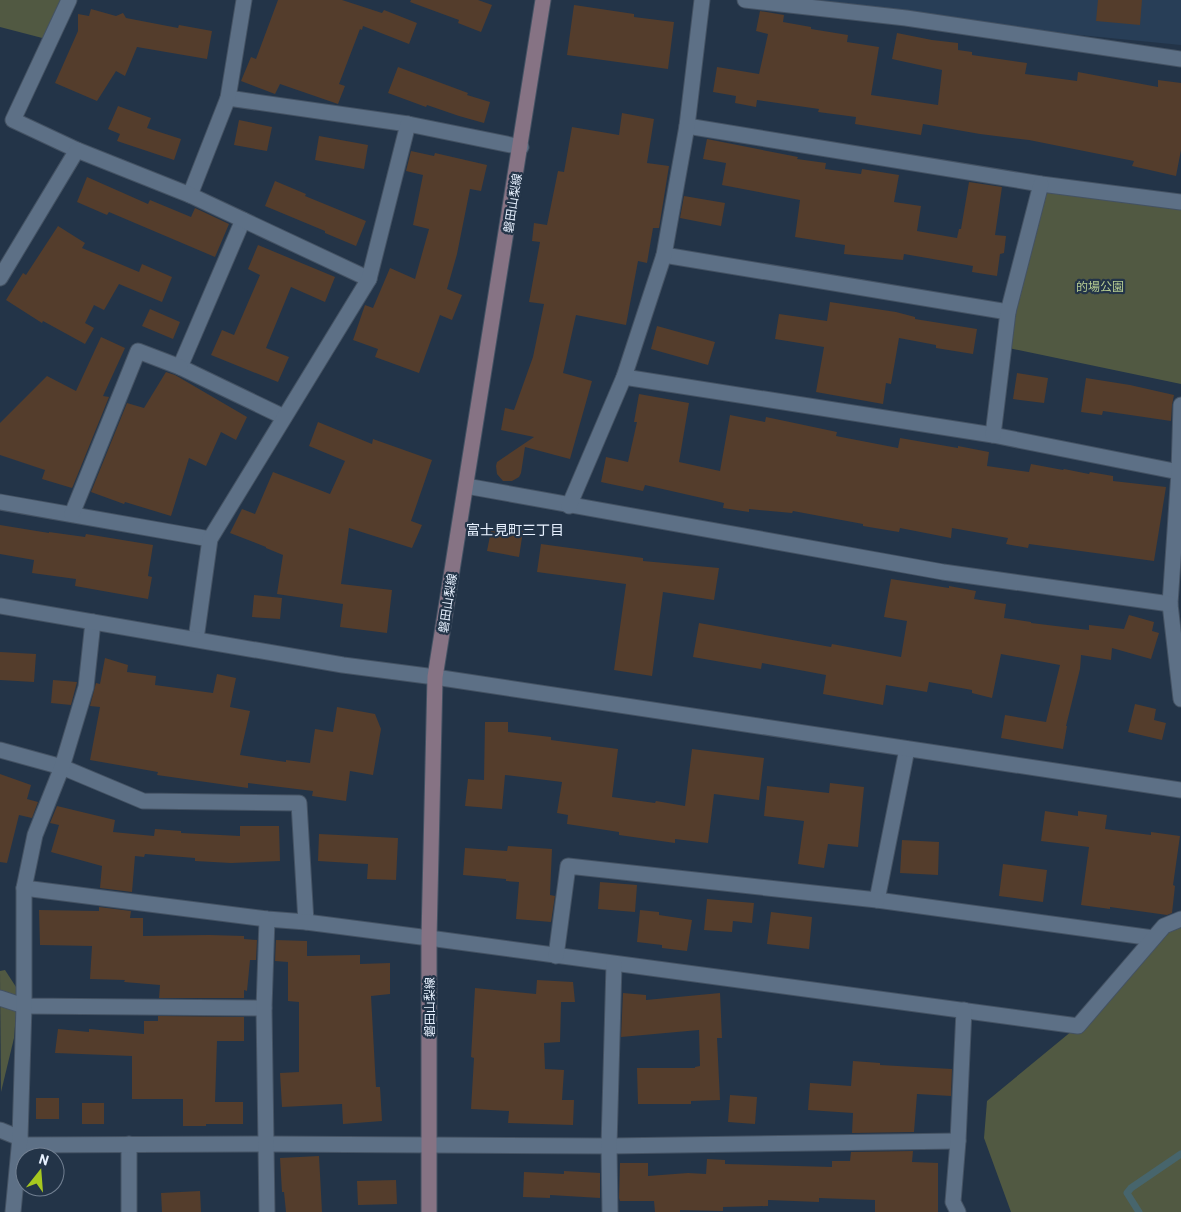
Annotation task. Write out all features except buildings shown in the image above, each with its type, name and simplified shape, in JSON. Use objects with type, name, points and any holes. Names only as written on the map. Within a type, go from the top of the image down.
[{"type":"main road","name":"磐田山梨線","points":[[429,1212],[430,938],[435,677],[543,0]]},
{"type":"street","points":[[69,0],[13,120],[77,150],[190,195],[369,279]]},
{"type":"street","points":[[190,195],[228,98],[244,0]]},
{"type":"street","points":[[569,506],[624,378],[664,255],[687,126],[702,0]]},
{"type":"street","points":[[745,0],[906,18],[1181,59]]},
{"type":"street","points":[[228,98],[408,124],[521,147]]},
{"type":"street","points":[[196,639],[210,539],[369,279],[408,124]]},
{"type":"street","points":[[687,126],[1040,184],[1181,202]]},
{"type":"street","points":[[0,278],[77,150]]},
{"type":"street","points":[[992,435],[1008,312],[1040,184]]},
{"type":"street","points":[[180,367],[242,220]]},
{"type":"street","points":[[664,255],[1008,312]]},
{"type":"street","points":[[72,514],[138,351],[180,367],[284,418]]},
{"type":"street","points":[[624,378],[992,435],[1179,472]]},
{"type":"street","points":[[1181,405],[1179,472],[1170,604],[1181,699]]},
{"type":"street","points":[[466,486],[942,572],[1170,604]]},
{"type":"street","points":[[0,502],[210,539]]},
{"type":"street","points":[[0,606],[343,665],[435,677],[1181,790]]},
{"type":"street","points":[[13,1212],[20,1141],[24,1006],[24,888],[36,835],[62,767],[86,687],[93,622]]},
{"type":"street","points":[[877,900],[907,749]]},
{"type":"street","points":[[0,750],[62,767],[143,801],[299,803],[306,922]]},
{"type":"street","points":[[556,956],[568,866],[877,900],[1153,938]]},
{"type":"street","points":[[24,888],[267,920],[306,922],[430,938],[1078,1026],[1164,926],[1181,918]]},
{"type":"street","points":[[267,920],[264,1008],[267,1212]]},
{"type":"street","points":[[610,1212],[609,1146],[614,964]]},
{"type":"street","points":[[0,998],[24,1006],[264,1008]]},
{"type":"street","points":[[958,1212],[952,1202],[958,1141],[964,1010]]},
{"type":"street","points":[[0,1130],[20,1141],[129,1144],[609,1146],[958,1141]]},
{"type":"street","points":[[129,1144],[129,1212]]},
{"type":"street","points":[[0,1210],[7,1212]]},
{"type":"shaded area","points":[[745,0],[1181,0],[1181,45],[906,18]]},
{"type":"green space","points":[[0,0],[68,0],[50,40],[0,27]]},
{"type":"green space","name":"的場公園","points":[[1041,184],[1181,202],[1181,384],[1004,347]]},
{"type":"green space","points":[[1181,920],[1181,1212],[1011,1212],[984,1138],[987,1101],[1078,1026],[1110,988]]},
{"type":"green space","points":[[5,970],[18,990],[14,1038],[1,1092],[0,971]]},
{"type":"waterway","points":[[1139,1212],[1127,1193],[1131,1188],[1181,1154]]},
{"type":"district","name":"富士見町三丁目","points":[[515,529]]}]
